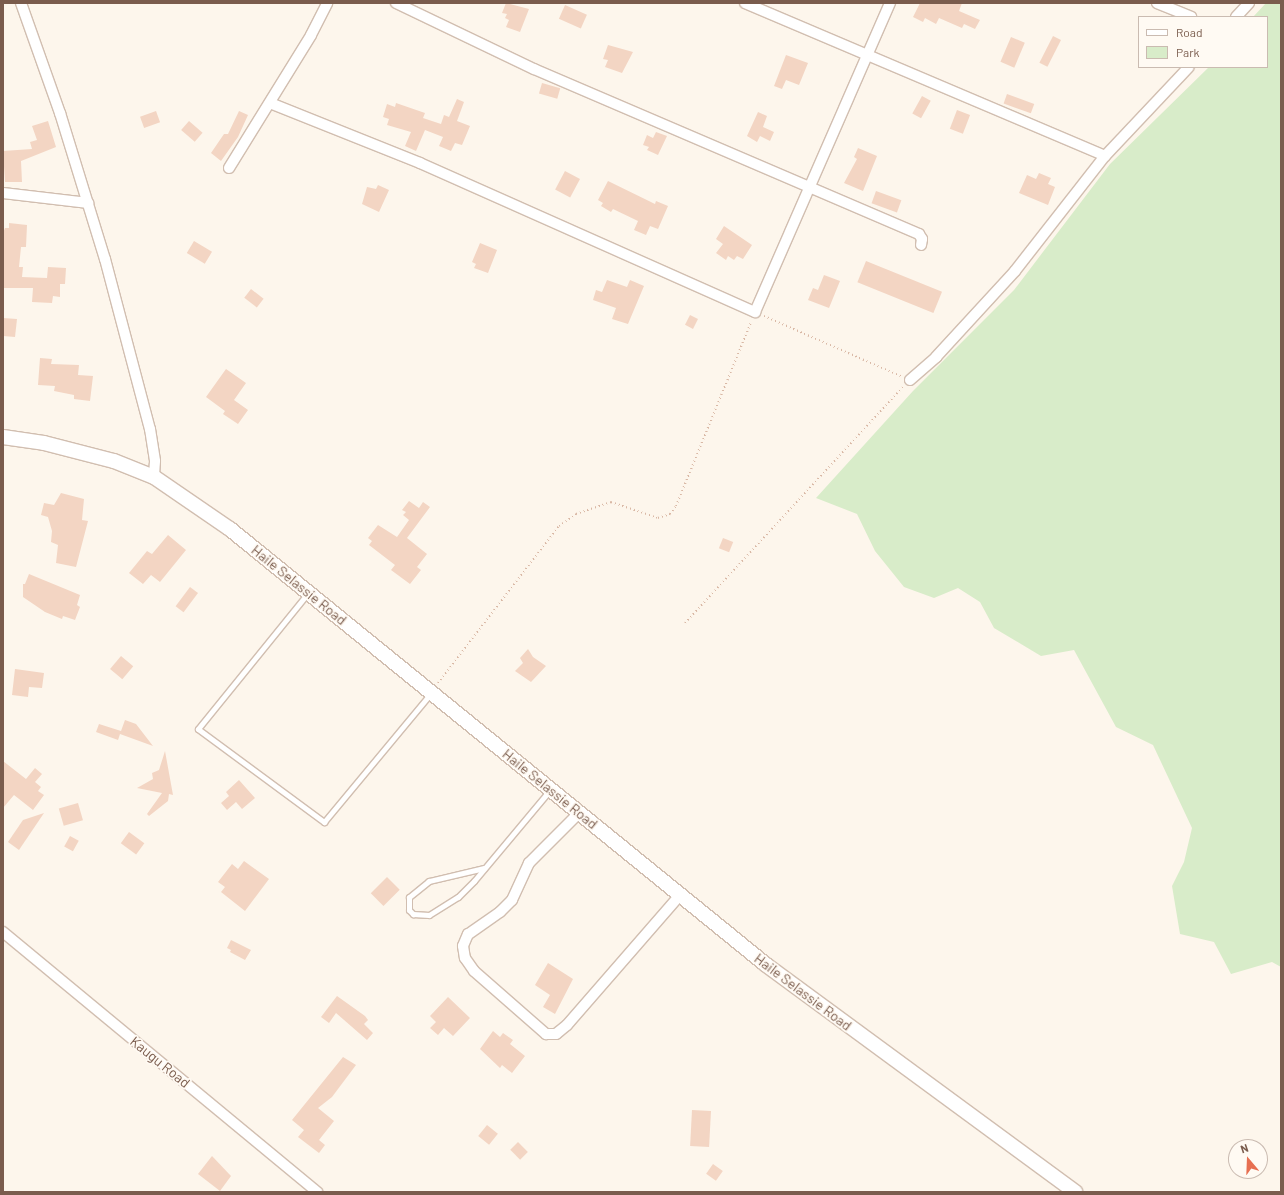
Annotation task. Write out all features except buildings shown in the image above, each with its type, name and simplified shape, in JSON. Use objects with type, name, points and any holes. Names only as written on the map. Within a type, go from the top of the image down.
[{"type":"street","points":[[21,3],[60,113],[88,203],[150,428],[155,461],[154,477]]},
{"type":"street","points":[[229,168],[311,34],[327,3]]},
{"type":"street","points":[[396,3],[534,69],[919,234],[922,239],[921,245]]},
{"type":"street","points":[[745,3],[1105,156]]},
{"type":"street","points":[[270,103],[420,163],[755,312],[890,3]]},
{"type":"street","points":[[1157,3],[1189,16]]},
{"type":"street","points":[[1237,16],[1249,3]]},
{"type":"street","points":[[910,380],[936,357],[1015,271],[1105,156],[1189,68]]},
{"type":"street","points":[[3,193],[88,203]]},
{"type":"street","name":"Haile Selassie Road","points":[[3,437],[80,451],[114,460],[154,477],[230,529],[432,692],[550,790],[788,981],[1075,1192]]},
{"type":"street","points":[[579,813],[529,863],[512,900],[500,912],[468,934],[463,946],[465,958],[474,971],[546,1034],[556,1034],[567,1025],[680,895]]},
{"type":"street","name":"Kaugu Road","points":[[3,932],[317,1192]]},
{"type":"lane","points":[[309,593],[198,729],[324,822],[432,692]]},
{"type":"lane","points":[[484,868],[429,881],[409,897],[409,910],[413,914],[428,915],[444,908],[484,868],[550,790]]},
{"type":"path","points":[[432,692],[559,526],[576,514],[611,502],[658,518],[670,514],[676,506],[755,312],[910,380],[685,623]]},
{"type":"green space","points":[[1266,3],[1281,3],[1281,967],[1272,962],[1231,974],[1214,942],[1180,934],[1172,886],[1184,862],[1192,828],[1153,745],[1116,727],[1074,650],[1041,656],[994,628],[980,602],[958,588],[934,598],[904,587],[875,551],[857,514],[816,498],[913,391],[1014,290],[1110,164],[1208,68],[1268,68],[1268,16],[1254,16]]}]
